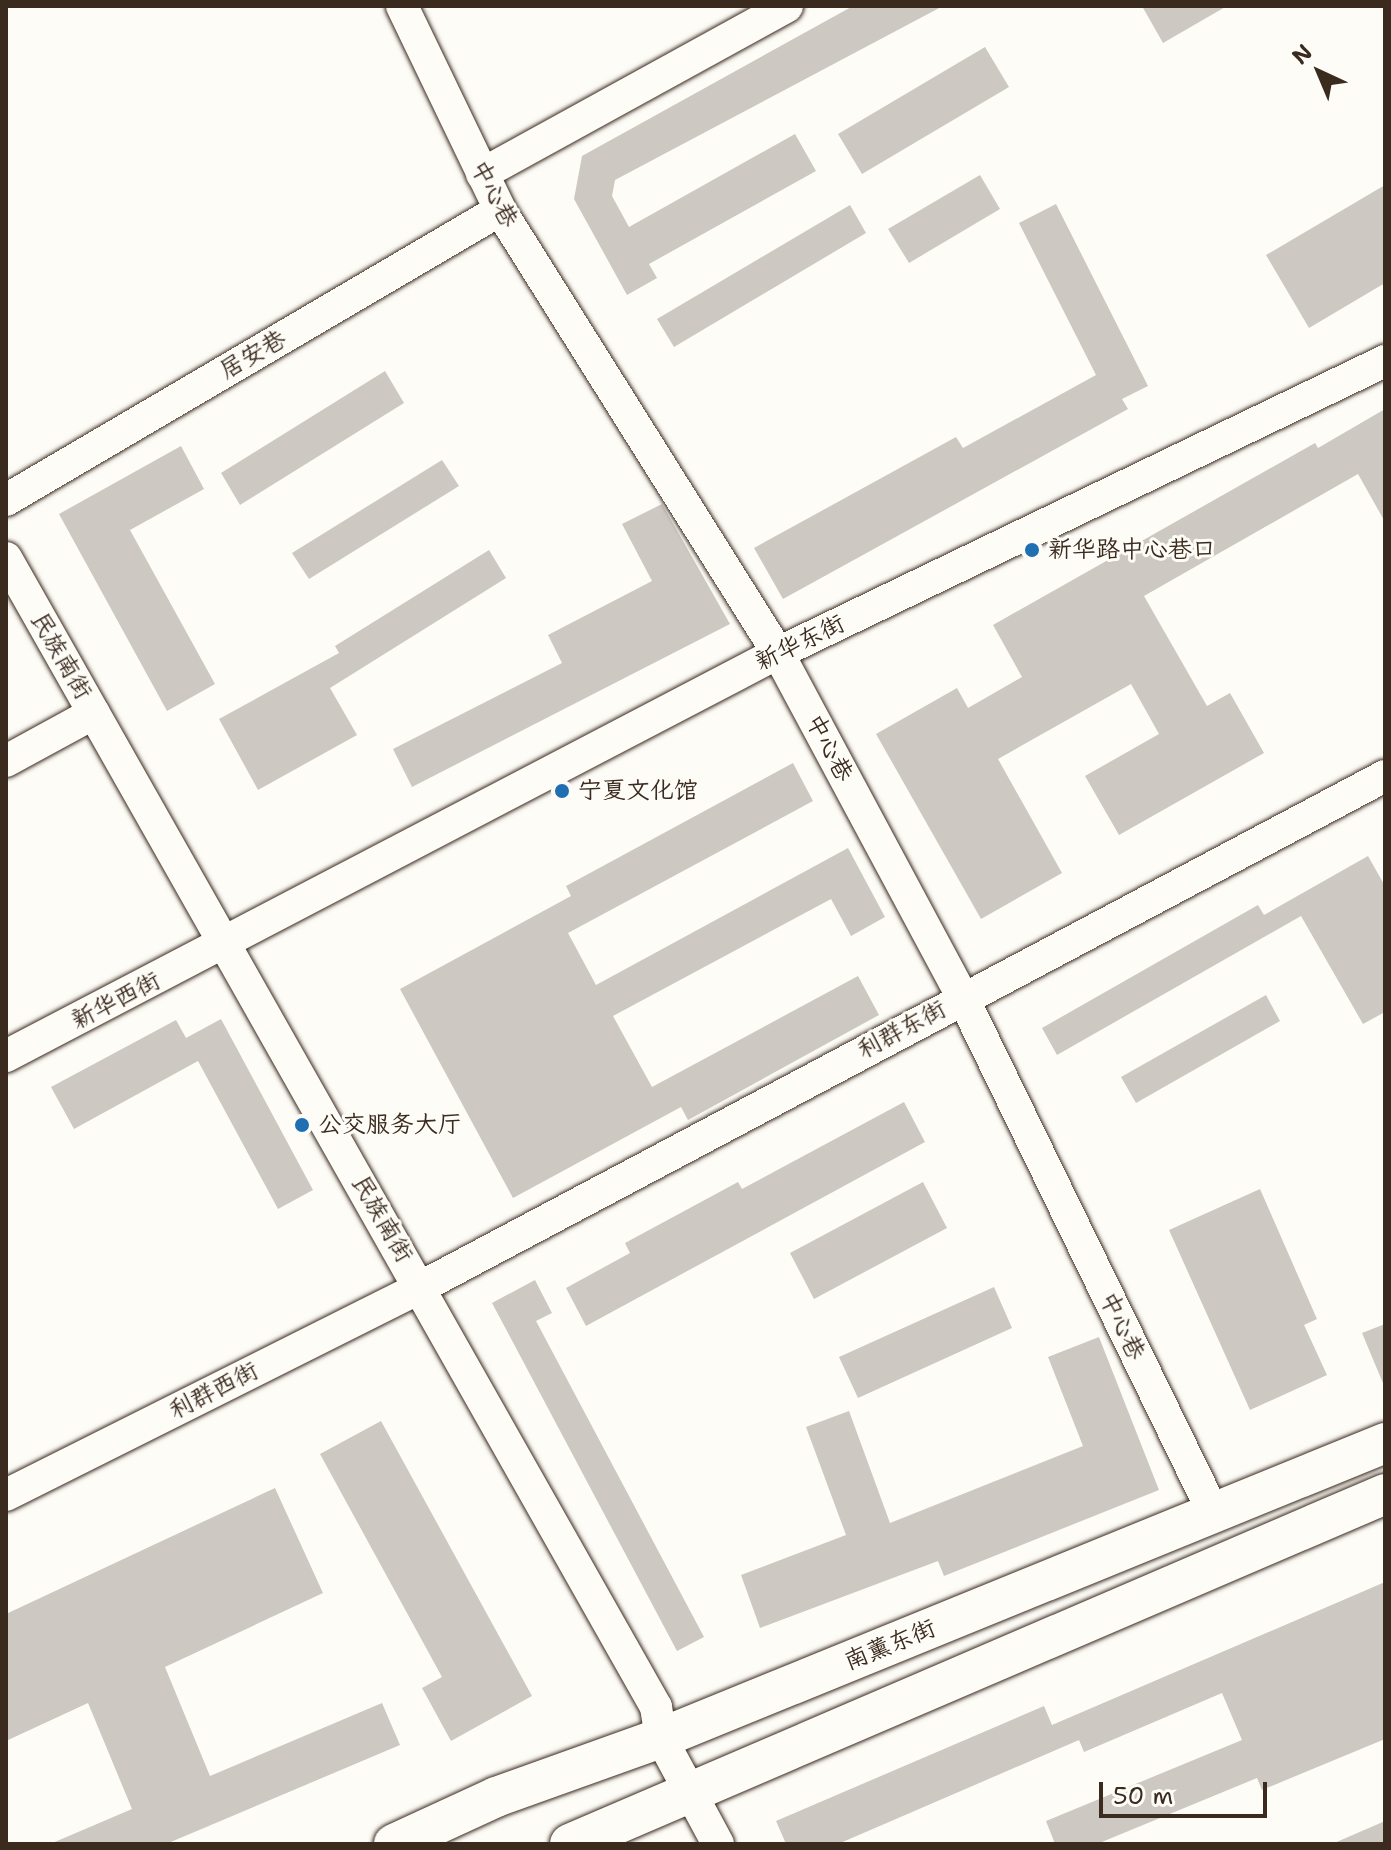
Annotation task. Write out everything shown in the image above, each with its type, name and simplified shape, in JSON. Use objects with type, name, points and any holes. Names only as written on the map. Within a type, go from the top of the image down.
[{"type":"main road","name":"南薰东街","points":[[394,1844],[496,1797],[661,1738],[1385,1443]]},
{"type":"main road","points":[[570,1844],[1385,1494]]},
{"type":"street","name":"中心巷","points":[[402,6],[500,210],[778,653],[963,998],[1214,1514]]},
{"type":"street","points":[[482,174],[787,6]]},
{"type":"street","name":"居安巷","points":[[6,500],[500,210]]},
{"type":"street","name":"新华东街","points":[[225,946],[778,653],[1385,361]]},
{"type":"street","name":"民族南街","points":[[6,558],[656,1707],[661,1738],[718,1844]]},
{"type":"street","points":[[6,761],[94,713]]},
{"type":"street","name":"利群东街","points":[[421,1287],[1385,776]]},
{"type":"street","name":"新华西街","points":[[6,1056],[225,946]]},
{"type":"street","name":"利群西街","points":[[6,1495],[421,1287]]},
{"type":"building","points":[[853,6],[943,6],[615,180],[612,196],[629,227],[795,134],[816,171],[649,264],[657,278],[627,295],[574,199],[582,156]]},
{"type":"building","points":[[1142,6],[1227,6],[1163,43]]},
{"type":"building","points":[[985,47],[1009,87],[862,174],[838,134]]},
{"type":"building","points":[[980,175],[1000,209],[909,263],[888,229]]},
{"type":"building","points":[[1385,185],[1385,283],[1309,328],[1266,255]]},
{"type":"building","points":[[1056,204],[1148,386],[1122,399],[1128,409],[783,599],[754,548],[956,437],[963,448],[1096,375],[1019,223]]},
{"type":"building","points":[[850,205],[866,233],[674,347],[657,319]]},
{"type":"building","points":[[385,371],[404,403],[240,505],[221,473]]},
{"type":"building","points":[[1385,409],[1385,522],[1358,474],[1144,596],[1207,706],[1230,693],[1264,753],[1119,835],[1085,776],[1159,734],[1131,684],[998,759],[1062,873],[981,919],[876,734],[957,688],[968,708],[1022,677],[993,625],[1315,443],[1318,448]]},
{"type":"building","points":[[181,446],[204,489],[130,530],[215,684],[167,711],[59,514]]},
{"type":"building","points":[[442,460],[459,486],[309,579],[292,553]]},
{"type":"building","points":[[662,504],[730,624],[412,787],[393,749],[562,663],[548,635],[652,581],[622,524]]},
{"type":"building","points":[[489,550],[506,578],[330,688],[357,735],[258,790],[219,719],[339,653],[335,646]]},
{"type":"building","points":[[793,763],[813,801],[568,933],[596,985],[848,848],[885,917],[851,936],[831,899],[613,1016],[652,1087],[858,976],[879,1015],[688,1120],[681,1107],[513,1198],[400,989],[571,896],[566,886]]},
{"type":"building","points":[[1368,856],[1385,886],[1385,1012],[1363,1024],[1301,916],[1057,1055],[1042,1028],[1258,905],[1264,915]]},
{"type":"building","points":[[1266,995],[1280,1021],[1136,1103],[1121,1077]]},
{"type":"building","points":[[221,1019],[313,1190],[278,1209],[198,1061],[74,1129],[51,1087],[176,1020],[186,1038]]},
{"type":"building","points":[[904,1102],[925,1142],[586,1326],[566,1288],[630,1253],[625,1243],[738,1182],[742,1189]]},
{"type":"building","points":[[923,1182],[947,1228],[814,1299],[790,1253]]},
{"type":"building","points":[[1260,1189],[1317,1319],[1304,1325],[1327,1375],[1250,1410],[1169,1230]]},
{"type":"building","points":[[535,1280],[552,1313],[536,1321],[704,1637],[677,1651],[492,1303]]},
{"type":"building","points":[[994,1287],[1012,1328],[858,1398],[839,1357]]},
{"type":"building","points":[[1385,1324],[1385,1388],[1362,1333]]},
{"type":"building","points":[[1099,1337],[1159,1490],[944,1576],[938,1561],[760,1628],[741,1575],[846,1535],[806,1427],[849,1411],[890,1523],[1083,1446],[1048,1357]]},
{"type":"building","points":[[381,1421],[532,1696],[451,1741],[422,1688],[442,1677],[320,1454]]},
{"type":"building","points":[[275,1488],[323,1593],[165,1667],[210,1776],[382,1703],[400,1745],[166,1844],[50,1844],[132,1809],[88,1703],[6,1741],[6,1614]]},
{"type":"building","points":[[1385,1582],[1385,1739],[1262,1790],[1257,1778],[1097,1844],[1055,1844],[1046,1821],[1242,1740],[1222,1693],[1084,1752],[1079,1740],[838,1844],[786,1844],[776,1821],[1044,1706],[1052,1725]]},
{"type":"building","points":[[1385,1821],[1385,1844],[1332,1844]]},
{"type":"place","name":"新华路中心巷口","points":[[1032,550]]},
{"type":"place","name":"宁夏文化馆","points":[[562,791]]},
{"type":"place","name":"公交服务大厅","points":[[302,1125]]}]
